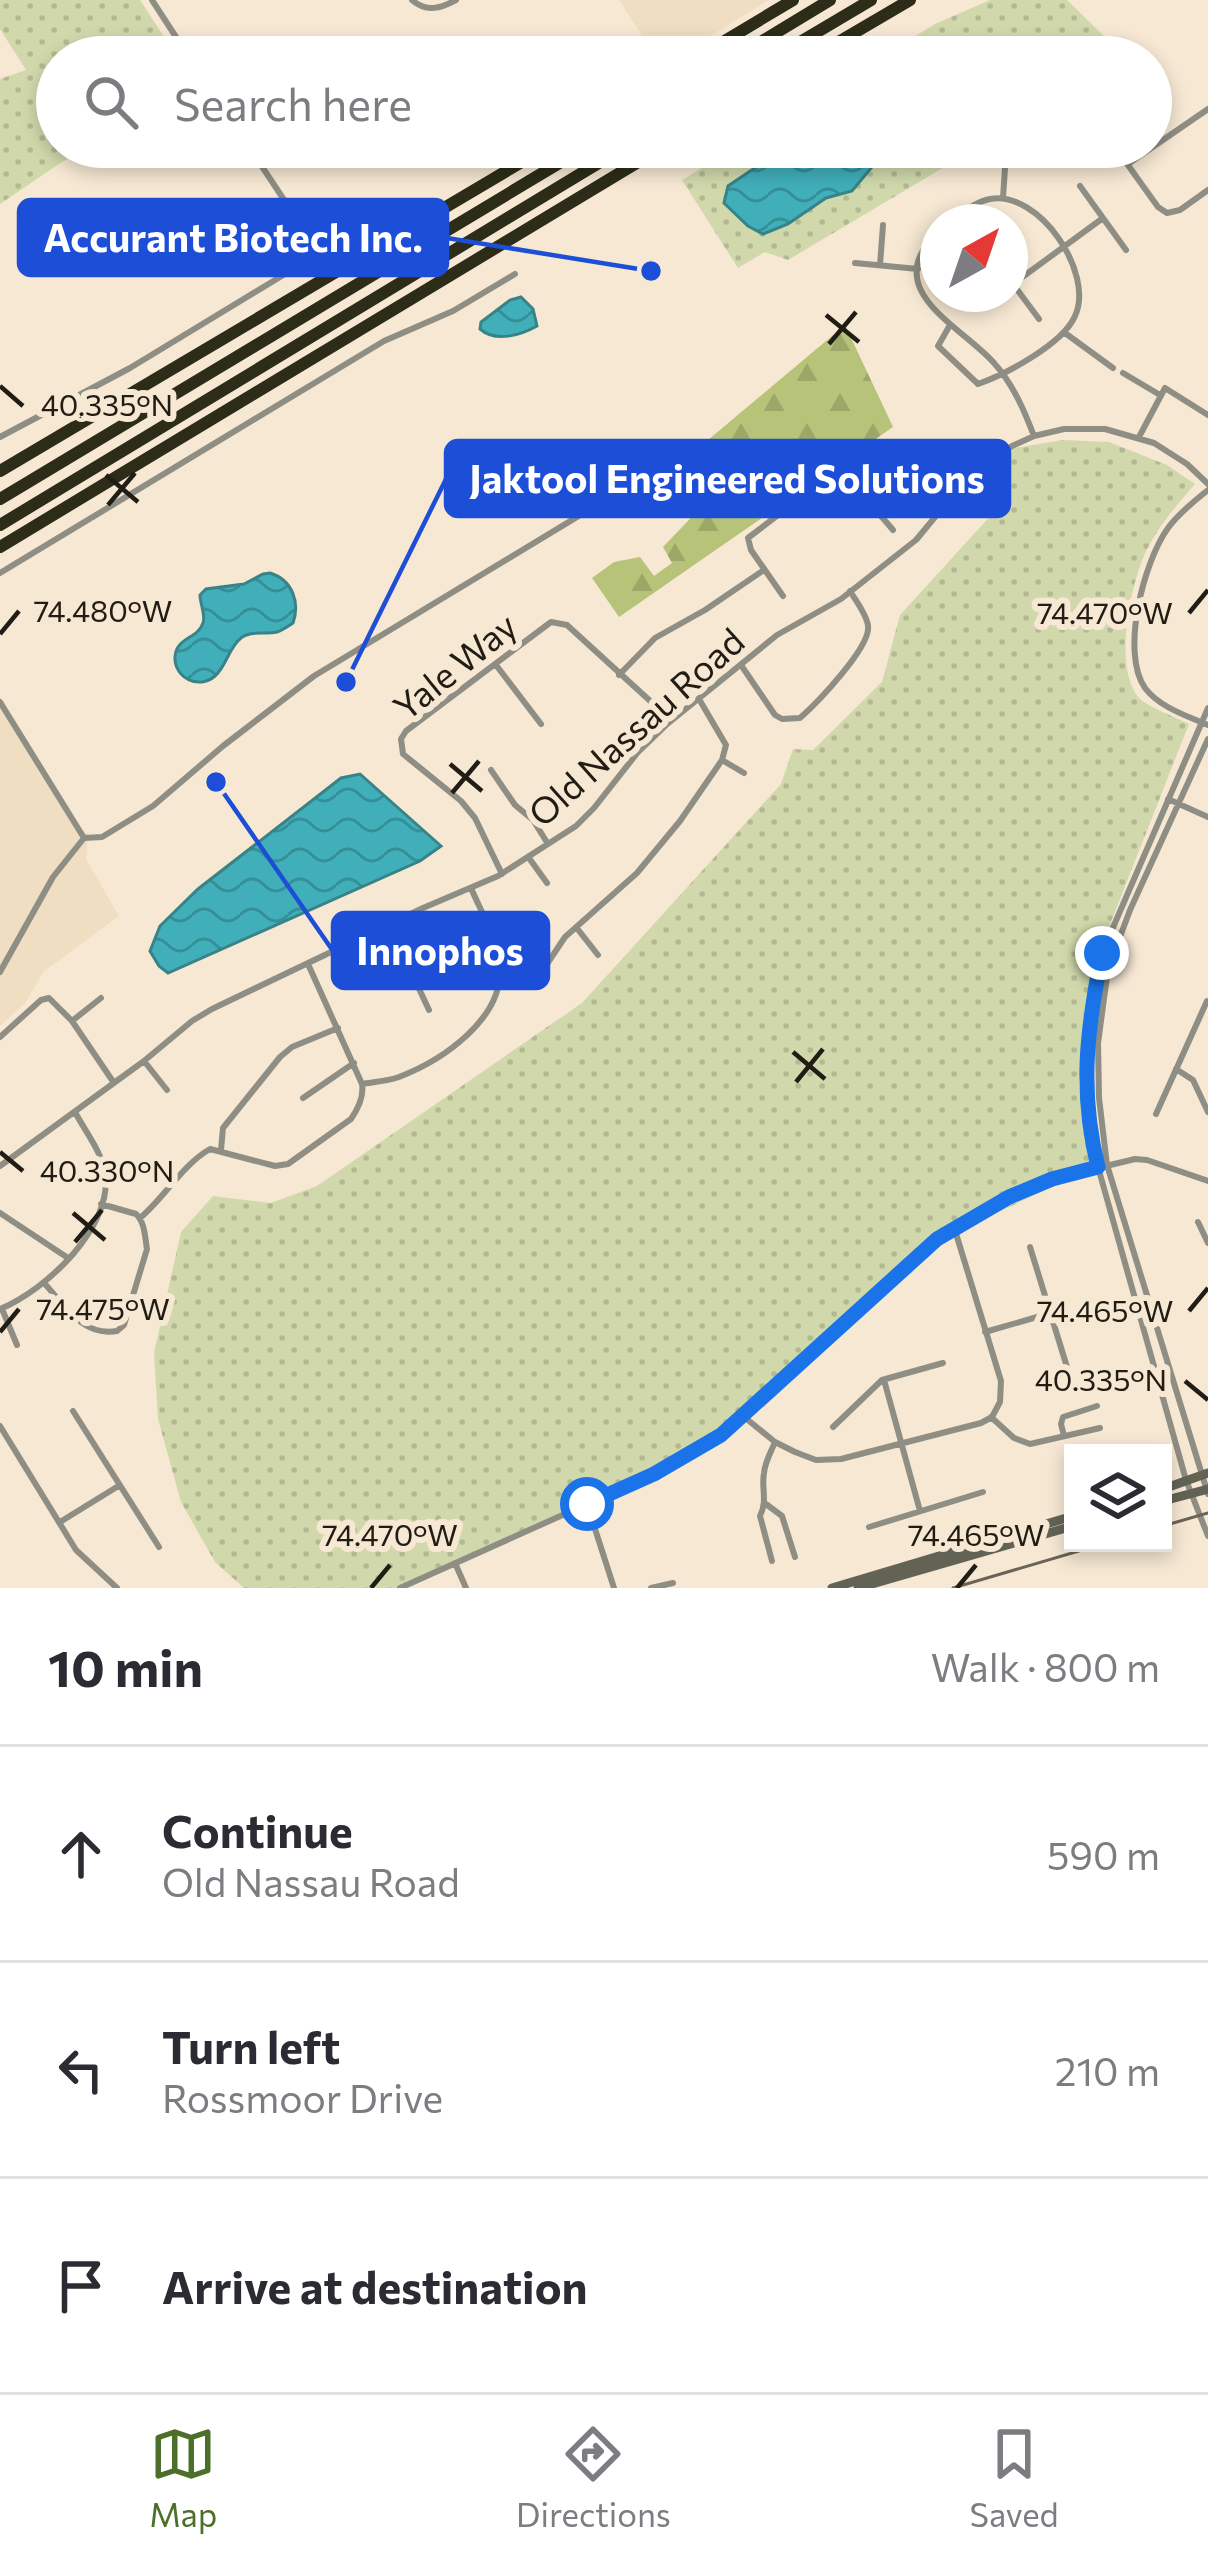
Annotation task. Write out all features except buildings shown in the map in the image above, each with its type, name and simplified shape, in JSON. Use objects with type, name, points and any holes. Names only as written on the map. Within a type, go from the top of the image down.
[{"type":"highway","points":[[733,36],[793,0]]},
{"type":"highway","points":[[771,36],[830,0]]},
{"type":"highway","points":[[810,36],[871,0]]},
{"type":"highway","points":[[849,36],[910,0]]},
{"type":"highway","points":[[0,471],[512,168]]},
{"type":"highway","points":[[0,499],[551,168]]},
{"type":"highway","points":[[0,525],[590,168]]},
{"type":"highway","points":[[0,548],[628,168]]},
{"type":"main road","points":[[1172,1485],[1205,1474]]},
{"type":"main road","points":[[1172,1498],[1208,1491]]},
{"type":"main road","points":[[832,1588],[1064,1519]]},
{"type":"main road","points":[[858,1588],[1064,1529]]},
{"type":"street","points":[[152,0],[175,36]]},
{"type":"street","points":[[412,0],[428,8],[456,0]]},
{"type":"street","points":[[1172,134],[1208,109]]},
{"type":"street","points":[[0,437],[130,368],[290,272],[306,256],[304,230],[263,168]]},
{"type":"street","points":[[1003,198],[1005,168]]},
{"type":"street","points":[[1131,168],[1167,213],[1180,210],[1208,190]]},
{"type":"street","points":[[1080,186],[1126,250]]},
{"type":"street","points":[[950,325],[938,346],[978,384],[1004,374],[1065,333],[1075,317],[1081,289],[1074,264],[1031,210],[1003,198],[976,204]]},
{"type":"street","points":[[1028,271],[1103,218]]},
{"type":"street","points":[[880,265],[883,225]]},
{"type":"street","points":[[920,261],[924,298],[1004,374],[1034,436],[1105,429],[1139,437],[1187,464],[1208,487],[1159,542],[1148,567],[1134,648],[1135,664],[1148,692],[1204,724]]},
{"type":"street","points":[[855,263],[918,269]]},
{"type":"street","points":[[0,573],[384,341],[453,311],[514,274]]},
{"type":"street","points":[[1028,304],[1039,319]]},
{"type":"street","points":[[1065,333],[1113,368]]},
{"type":"street","points":[[1123,373],[1208,415]]},
{"type":"street","points":[[1139,437],[1162,391]]},
{"type":"street","name":"Old Nassau Road","points":[[0,1166],[212,1009],[502,874],[576,826],[671,720],[777,635],[850,591],[916,540],[970,475],[1034,436]]},
{"type":"street","points":[[0,972],[53,877],[84,838],[102,837],[153,806],[314,676],[701,442]]},
{"type":"street","points":[[870,502],[898,468],[913,464],[955,494]]},
{"type":"street","points":[[783,596],[748,545],[748,538],[825,482],[870,502],[893,530]]},
{"type":"street","points":[[619,675],[656,638],[764,570]]},
{"type":"street","points":[[741,664],[775,715],[800,718],[866,638],[868,623],[850,591]]},
{"type":"street","name":"Yale Way","points":[[502,874],[475,818],[461,801],[409,761],[400,747],[406,730],[551,622],[574,632],[671,720]]},
{"type":"street","points":[[496,664],[541,724]]},
{"type":"street","points":[[501,973],[529,978],[541,974],[566,937],[637,873],[680,821],[722,760],[726,745],[699,699]]},
{"type":"street","points":[[0,702],[84,838]]},
{"type":"street","points":[[1208,707],[1102,953],[1090,1016],[1086,1104],[1186,1480],[1208,1536]]},
{"type":"street","points":[[1208,739],[1108,969],[1097,1043],[1103,1166],[1208,1491]]},
{"type":"street","points":[[722,760],[744,773]]},
{"type":"street","points":[[491,770],[548,844]]},
{"type":"street","points":[[1168,799],[1208,817]]},
{"type":"street","points":[[529,857],[548,884]]},
{"type":"street","points":[[362,1084],[399,1077],[458,1042],[487,1017],[501,973],[499,956],[471,888]]},
{"type":"street","points":[[388,926],[429,1010]]},
{"type":"street","points":[[576,927],[598,955]]},
{"type":"street","points":[[140,1218],[195,1158],[210,1149],[275,1166],[288,1164],[351,1119],[362,1084],[308,964]]},
{"type":"street","points":[[0,1037],[49,998],[73,1021],[114,1083]]},
{"type":"street","points":[[73,1021],[101,998]]},
{"type":"street","points":[[1156,1114],[1208,1001]]},
{"type":"street","points":[[220,1150],[224,1128],[280,1057],[338,1028]]},
{"type":"street","points":[[144,1061],[167,1090]]},
{"type":"street","points":[[303,1098],[354,1063]]},
{"type":"street","points":[[1176,1070],[1193,1080],[1208,1112]]},
{"type":"street","points":[[17,1345],[1,1309],[45,1284],[91,1231],[101,1204],[106,1177],[102,1161],[75,1112]]},
{"type":"street","points":[[400,1588],[692,1453],[743,1416],[900,1270],[954,1227],[1031,1187],[1135,1159],[1208,1181]]},
{"type":"street","points":[[45,1284],[80,1323],[94,1331],[117,1331],[129,1316],[147,1249],[140,1218],[101,1204]]},
{"type":"street","points":[[0,1213],[68,1258]]},
{"type":"street","points":[[1198,1222],[1208,1244]]},
{"type":"street","points":[[743,1416],[776,1442],[827,1461],[991,1418],[1000,1402],[1001,1381],[954,1227]]},
{"type":"street","points":[[1030,1247],[1067,1367]]},
{"type":"street","points":[[985,1332],[1051,1313]]},
{"type":"street","points":[[833,1427],[884,1380],[943,1363]]},
{"type":"street","points":[[884,1380],[920,1510]]},
{"type":"street","points":[[1064,1436],[1063,1417],[1097,1406]]},
{"type":"street","points":[[73,1411],[159,1547]]},
{"type":"street","points":[[991,1418],[1014,1438],[1030,1444],[1100,1428]]},
{"type":"street","points":[[0,1426],[76,1550],[104,1585],[117,1588]]},
{"type":"street","points":[[772,1561],[760,1516],[766,1504],[764,1469],[776,1442]]},
{"type":"street","points":[[60,1522],[120,1486]]},
{"type":"street","points":[[869,1527],[983,1492]]},
{"type":"street","points":[[587,1504],[614,1588]]},
{"type":"street","points":[[766,1504],[782,1516],[795,1557]]},
{"type":"street","points":[[455,1563],[466,1588]]},
{"type":"street","points":[[651,1588],[674,1583]]},
{"type":"shaded area","points":[[619,0],[769,0],[710,36],[642,36]]},
{"type":"shaded area","points":[[0,702],[74,823],[88,834],[86,859],[119,916],[43,972],[26,1002],[0,1026]]},
{"type":"green space","points":[[0,0],[140,0],[163,36],[36,36],[36,168],[53,168],[0,204],[0,79],[26,70],[0,29]]},
{"type":"green space","points":[[990,0],[1067,0],[1104,36],[915,36]]},
{"type":"green space","points":[[702,168],[943,168],[788,260],[765,252],[738,268],[682,180]]},
{"type":"green space","points":[[845,325],[893,427],[619,617],[592,578],[614,562],[640,557],[654,576],[672,563],[663,547],[730,477],[708,440]]},
{"type":"green space","points":[[1063,440],[1109,442],[1167,465],[1195,484],[1147,550],[1129,611],[1126,651],[1131,685],[1143,701],[1189,724],[1092,970],[1079,1082],[1091,1169],[936,1241],[707,1445],[405,1588],[244,1588],[215,1562],[181,1502],[158,1419],[154,1353],[181,1232],[213,1196],[271,1203],[317,1186],[582,1003],[781,784],[793,749],[813,750],[882,682],[900,615],[1004,501],[980,469],[1008,449]]},
{"type":"water","points":[[755,168],[871,168],[852,191],[826,198],[788,224],[763,234],[724,203],[728,186]]},
{"type":"water","points":[[521,297],[533,309],[537,326],[501,337],[480,329],[481,322]]},
{"type":"water","points":[[270,573],[293,593],[293,623],[277,632],[241,638],[209,680],[195,682],[183,676],[176,664],[176,650],[203,623],[200,595],[206,589],[244,584]]},
{"type":"water","points":[[360,774],[441,846],[420,861],[168,973],[159,966],[150,951],[160,926],[198,889],[341,778]]},
{"type":"railway","points":[[1172,1523],[1208,1513]]},
{"type":"railway","points":[[953,1588],[1075,1552]]},
{"type":"place","name":"Accurant Biotech Inc.","points":[[651,271]]},
{"type":"place","name":"Jaktool Engineered Solutions","points":[[346,682]]},
{"type":"place","name":"Innophos","points":[[216,782]]},
{"type":"route","points":[[587,1504],[654,1474],[721,1435],[937,1239],[1009,1197],[1098,1167],[1086,1104],[1086,1072],[1102,953]]}]
